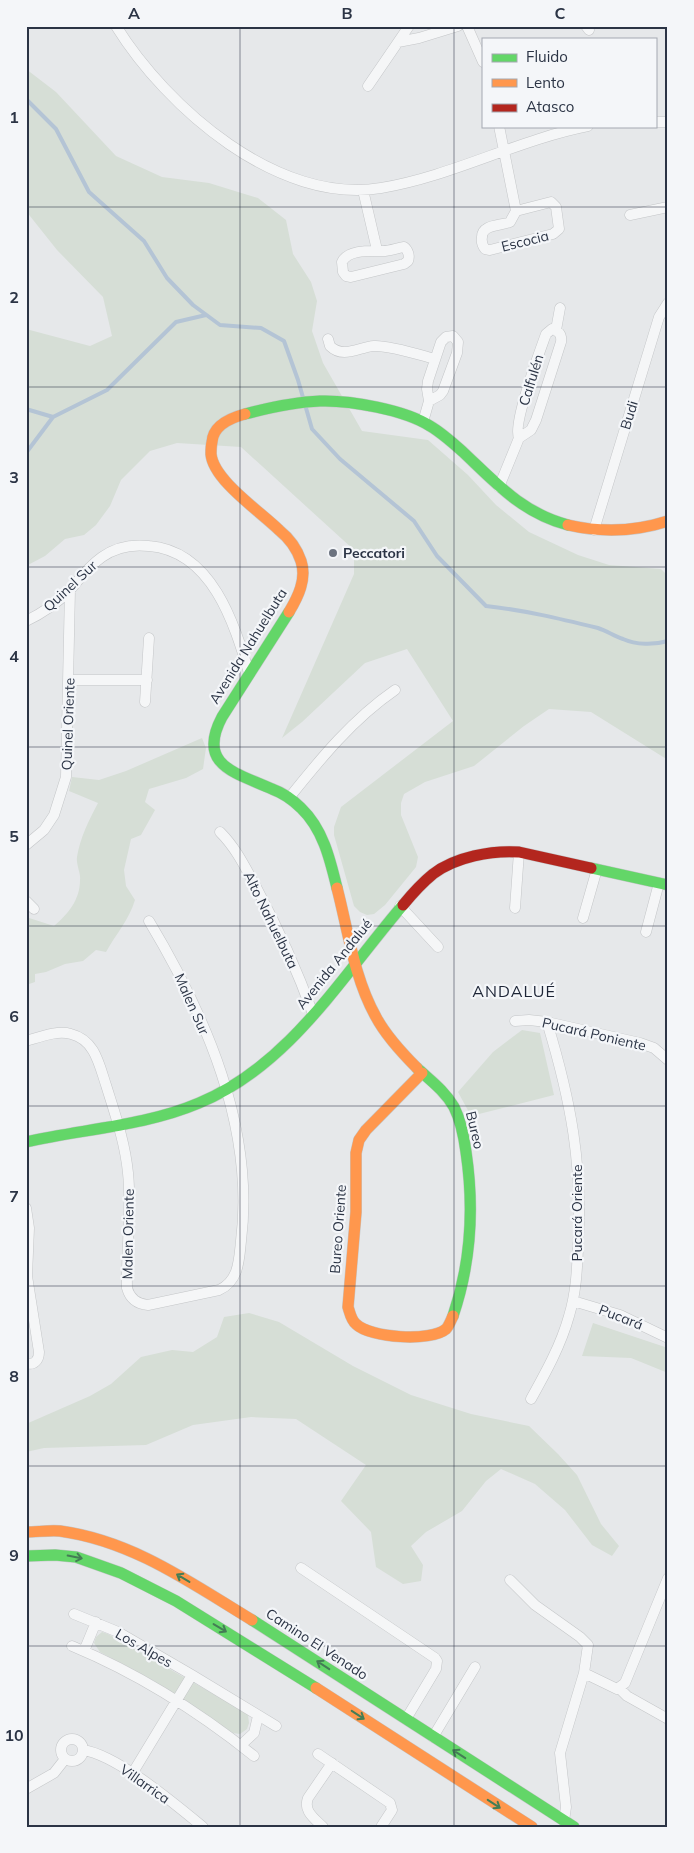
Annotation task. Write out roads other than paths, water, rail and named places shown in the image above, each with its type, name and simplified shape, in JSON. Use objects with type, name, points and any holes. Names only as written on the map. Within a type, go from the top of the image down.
[{"type":"street","points":[[116,26],[135,54],[162,86],[198,119],[246,156],[281,174],[307,182],[342,189],[363,190],[396,185],[463,166],[552,134],[579,128]]},
{"type":"street","points":[[368,86],[409,26]]},
{"type":"street","points":[[398,42],[419,38],[458,26]]},
{"type":"street","points":[[467,26],[482,60]]},
{"type":"street","points":[[499,128],[516,211]]},
{"type":"street","points":[[363,190],[376,250]]},
{"type":"street","name":"Escocia","points":[[551,202],[556,207],[559,229],[553,234],[490,250],[483,248],[482,236],[484,231],[488,228],[510,222],[516,211],[551,202]]},
{"type":"street","points":[[630,216],[668,207]]},
{"type":"street","points":[[404,247],[407,250],[408,259],[404,264],[351,277],[344,274],[342,262],[345,257],[364,251],[376,250],[385,251],[404,247]]},
{"type":"street","name":"Budi","points":[[594,530],[659,317],[668,302]]},
{"type":"street","name":"Calfulén","points":[[556,330],[560,308]]},
{"type":"street","name":"Calfulén","points":[[499,487],[520,438],[531,430],[536,420],[561,342],[561,335],[556,330],[552,329],[546,334],[519,418],[518,435],[520,438]]},
{"type":"street","points":[[422,422],[429,401],[427,389],[435,359],[442,339],[450,335],[456,338],[458,346],[456,353],[443,390],[440,395],[429,401]]},
{"type":"street","points":[[328,339],[330,346],[346,353],[367,347],[382,346],[435,359]]},
{"type":"street","name":"Avenida Nahuelbuta","points":[[356,961],[330,863],[320,834],[308,816],[289,798],[275,790],[234,774],[222,764],[215,754],[213,744],[217,725],[295,600],[302,581],[303,565],[297,549],[287,536],[230,486],[222,476],[213,462],[209,449],[213,434],[227,419],[280,406],[324,401],[382,407],[396,410],[422,422],[442,435],[519,504],[541,516],[594,530],[623,532],[648,528],[668,521]]},
{"type":"street","name":"Quinel Sur","points":[[26,621],[47,609],[101,558],[120,548],[152,546],[175,553],[200,571],[220,596],[249,673]]},
{"type":"street","name":"Quinel Oriente","points":[[26,845],[50,823],[63,791],[68,763],[70,589]]},
{"type":"street","points":[[145,702],[149,638]]},
{"type":"street","points":[[69,680],[146,680]]},
{"type":"street","points":[[289,798],[337,740],[370,709],[395,690]]},
{"type":"street","name":"Alto Nahuelbuta","points":[[220,832],[239,855],[275,924],[298,974],[313,1014]]},
{"type":"street","points":[[515,908],[519,852]]},
{"type":"street","name":"Avenida Andalué","points":[[26,1142],[179,1110],[226,1091],[275,1054],[313,1014],[400,906],[425,880],[452,863],[480,854],[519,852],[663,884]]},
{"type":"street","points":[[582,918],[597,869]]},
{"type":"street","points":[[646,932],[663,884]]},
{"type":"street","points":[[26,902],[34,910]]},
{"type":"street","points":[[400,906],[438,947]]},
{"type":"street","name":"Malen Sur","points":[[149,921],[191,998],[216,1059],[240,1148],[244,1190],[240,1257],[232,1281]]},
{"type":"street","points":[[347,926],[361,935],[378,935]]},
{"type":"street","name":"Bureo","points":[[356,961],[367,997],[378,1021],[393,1043],[449,1098],[458,1115],[468,1166],[471,1199],[470,1237],[451,1321],[445,1330],[440,1333]]},
{"type":"street","name":"Pucará Poniente","points":[[516,1021],[547,1022],[647,1045],[660,1052],[668,1060]]},
{"type":"street","name":"Pucará Oriente","points":[[531,1399],[559,1343],[573,1302],[578,1241],[578,1161],[565,1089],[547,1022]]},
{"type":"street","points":[[26,1041],[64,1033],[77,1036],[88,1044],[98,1061],[118,1124]]},
{"type":"street","name":"Bureo Oriente","points":[[422,1073],[366,1130],[357,1146],[356,1212],[348,1307],[354,1321],[362,1329],[368,1331],[406,1336],[428,1336],[440,1333]]},
{"type":"street","name":"Malen Oriente","points":[[118,1124],[128,1172],[130,1203],[127,1283],[131,1297],[139,1303],[148,1305],[219,1290],[232,1281]]},
{"type":"street","points":[[26,1208],[29,1228],[27,1276],[39,1352],[38,1358],[34,1363],[26,1364]]},
{"type":"street","name":"Pucará","points":[[573,1302],[620,1315],[668,1338]]},
{"type":"street","name":"Camino El Venado","points":[[26,1532],[72,1532],[93,1537],[126,1548],[163,1566],[248,1631],[532,1827]]},
{"type":"street","name":"Camino El Venado","points":[[26,1556],[48,1554],[70,1556],[108,1568],[248,1631],[406,1719],[569,1824]]},
{"type":"street","points":[[301,1568],[435,1658],[437,1661],[436,1669],[406,1719]]},
{"type":"street","points":[[510,1580],[535,1605],[586,1642],[588,1649],[584,1673],[560,1753],[569,1824]]},
{"type":"street","points":[[584,1673],[613,1688],[619,1688],[625,1683],[667,1581]]},
{"type":"street","name":"Los Alpes","points":[[74,1614],[118,1632],[276,1726]]},
{"type":"street","points":[[84,1651],[96,1622]]},
{"type":"street","points":[[72,1646],[177,1700],[254,1756]]},
{"type":"street","points":[[433,1736],[475,1667]]},
{"type":"street","points":[[132,1774],[192,1675]]},
{"type":"street","points":[[619,1688],[627,1696],[668,1719]]},
{"type":"street","points":[[240,1745],[254,1733],[258,1716]]},
{"type":"street","name":"Villarrica","points":[[65,1759],[61,1750],[63,1743],[68,1739],[78,1741],[83,1750],[102,1756],[132,1774],[203,1827]]},
{"type":"street","points":[[26,1789],[54,1773],[65,1759],[75,1760],[83,1750]]},
{"type":"street","points":[[318,1754],[390,1803],[392,1810],[381,1827]]},
{"type":"street","points":[[323,1827],[308,1811],[306,1804],[308,1798],[332,1763]]},
{"type":"waterway","points":[[26,99],[56,129],[89,192],[144,241],[167,278],[193,305],[220,325],[261,328],[284,341],[298,380],[312,429],[340,459],[414,521],[437,556],[486,606],[528,612],[598,628],[620,638],[639,643],[651,644],[668,641]]},
{"type":"waterway","points":[[26,409],[53,417],[107,390],[176,322],[206,315]]},
{"type":"waterway","points":[[26,453],[53,417]]},
{"type":"place","name":"Peccatori","points":[[333,553]]},
{"type":"district","name":"ANDALUÉ","points":[[514,991]]}]
